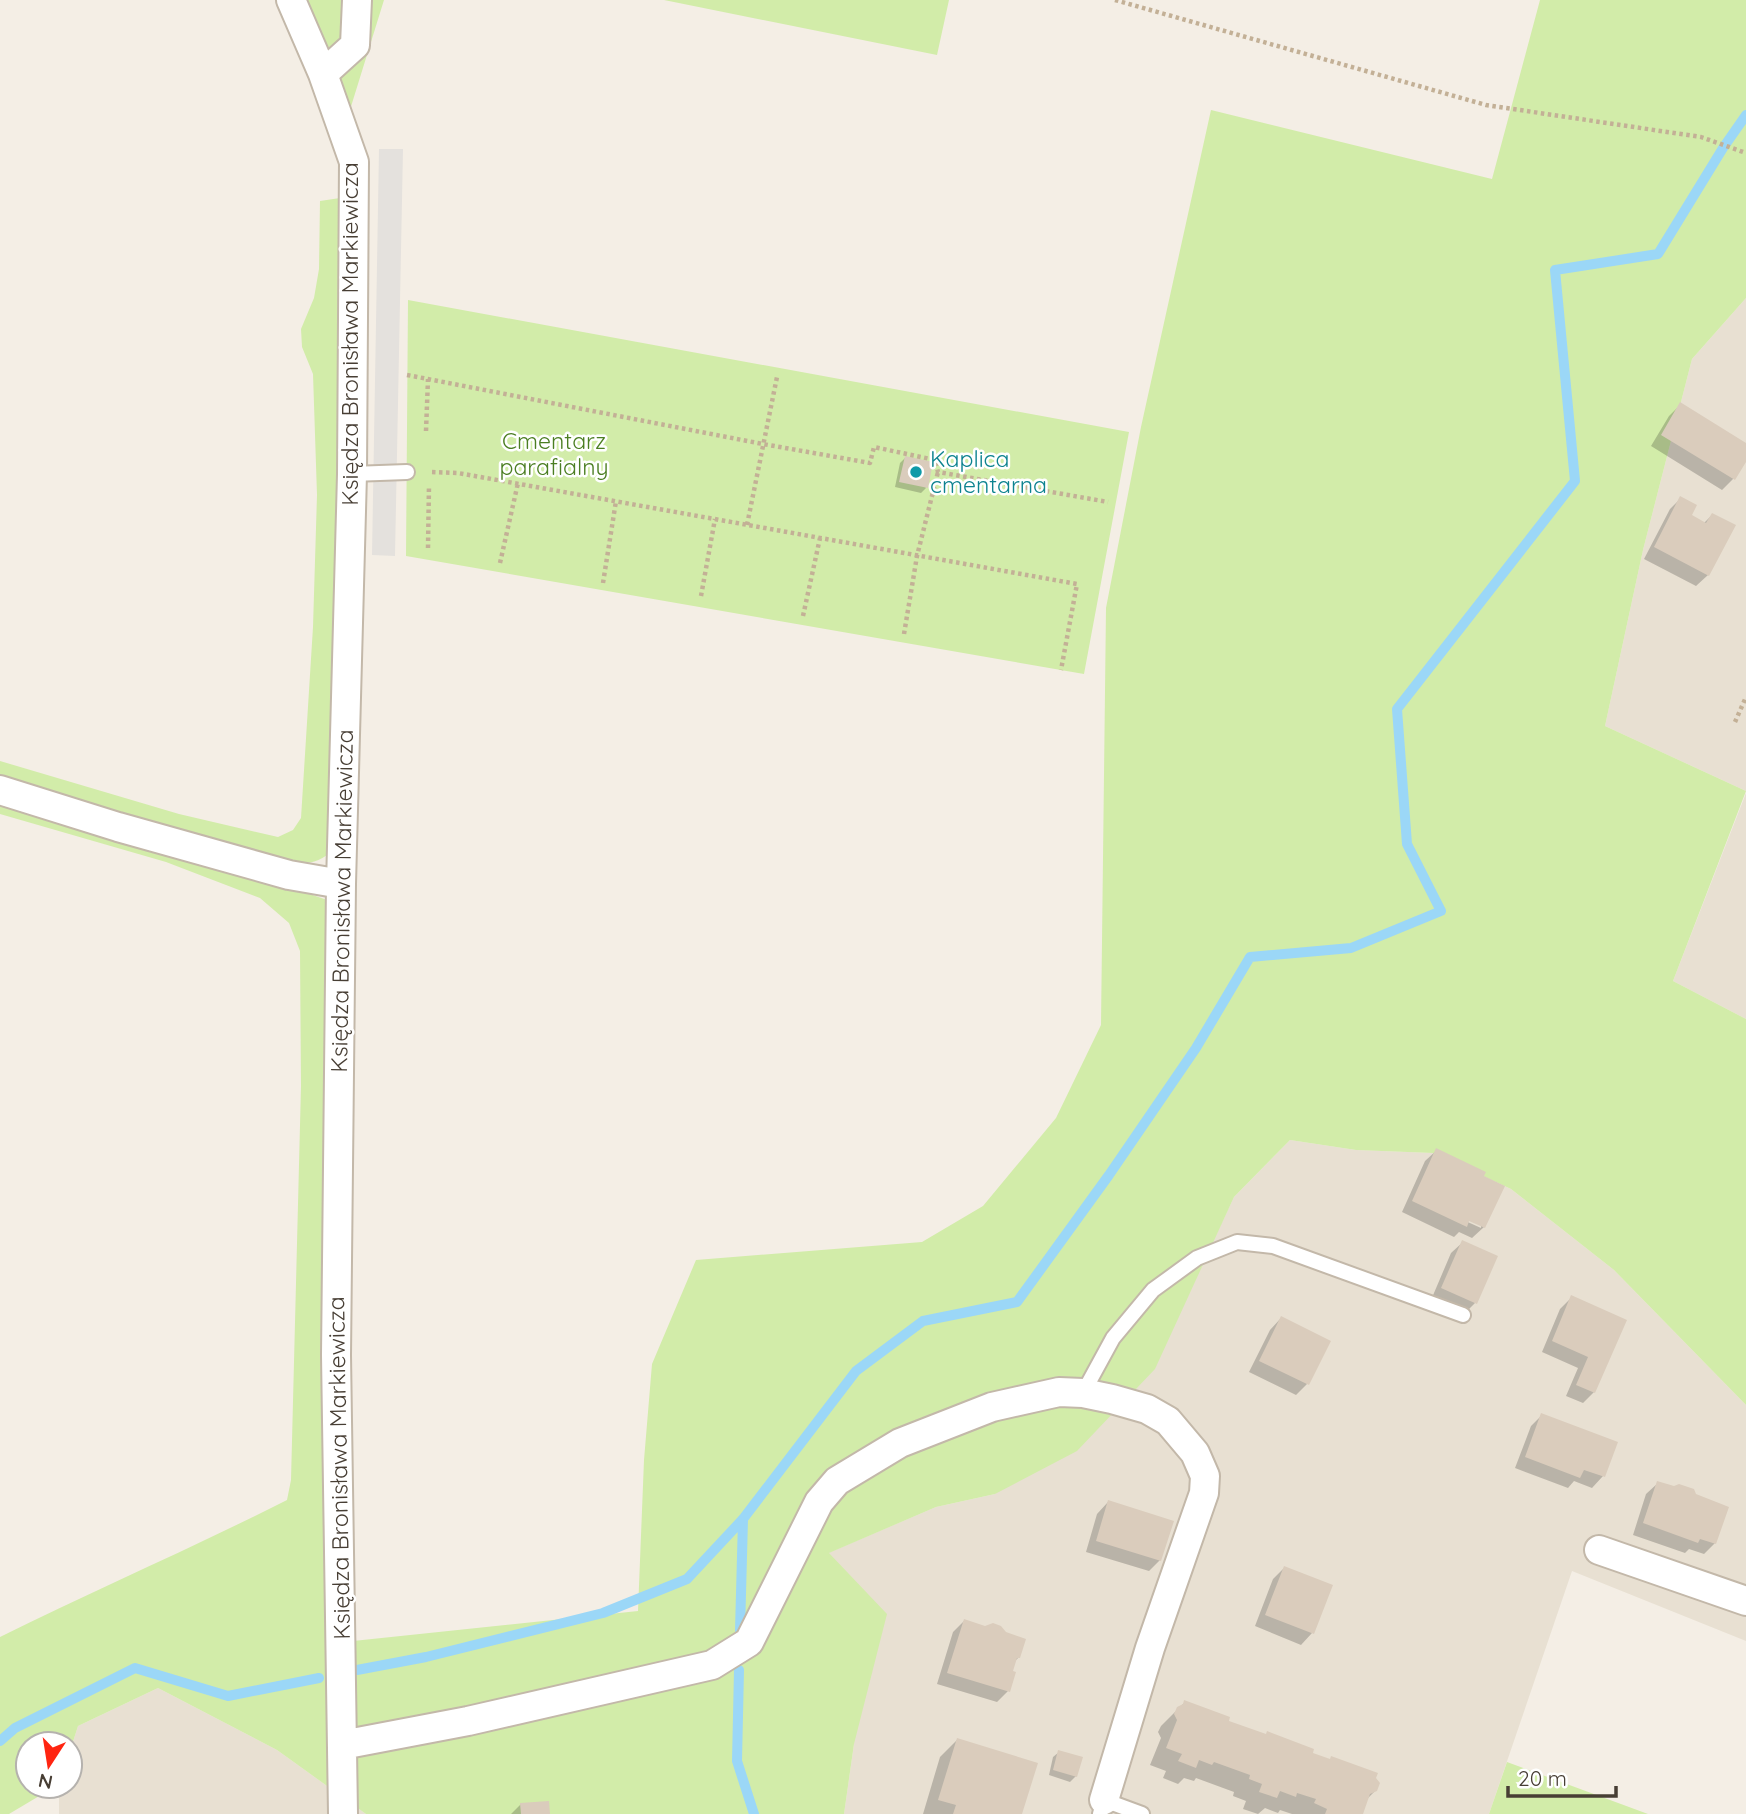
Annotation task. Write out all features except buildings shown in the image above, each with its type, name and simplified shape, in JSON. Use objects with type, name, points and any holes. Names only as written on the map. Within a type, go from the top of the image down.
[{"type":"street","name":"Księdza Bronisława Markiewicza","points":[[291,0],[323,74],[354,162],[352,474],[341,884],[336,1355],[343,1814]]},
{"type":"street","points":[[323,74],[355,45],[357,0]]},
{"type":"street","points":[[0,790],[118,827],[289,875],[341,884]]},
{"type":"street","points":[[342,1745],[468,1721],[712,1665],[749,1642],[819,1502],[837,1481],[900,1443],[992,1407],[1059,1392],[1083,1393],[1147,1409],[1168,1421],[1195,1453],[1205,1476],[1204,1493],[1150,1648],[1102,1807]]},
{"type":"street","points":[[1599,1550],[1746,1601]]},
{"type":"lane","points":[[352,474],[407,471]]},
{"type":"lane","points":[[1083,1393],[1113,1338],[1153,1290],[1197,1258],[1237,1242],[1273,1247],[1463,1315]]},
{"type":"lane","points":[[1102,1807],[1142,1814]]},
{"type":"path","points":[[1115,0],[1486,105],[1701,137],[1746,153]]},
{"type":"path","points":[[407,374],[870,463],[874,447],[935,460],[938,472],[917,556],[904,634]]},
{"type":"path","points":[[747,524],[777,377]]},
{"type":"path","points":[[426,431],[428,379]]},
{"type":"path","points":[[428,548],[429,472],[458,472],[1077,584],[1061,670]]},
{"type":"path","points":[[938,472],[1108,502]]},
{"type":"path","points":[[500,564],[517,483]]},
{"type":"path","points":[[603,583],[616,501]]},
{"type":"path","points":[[701,596],[715,519]]},
{"type":"path","points":[[803,615],[820,538]]},
{"type":"path","points":[[1735,722],[1746,697]]},
{"type":"shaded area","points":[[379,149],[403,149],[395,556],[372,555]]},
{"type":"shaded area","points":[[1746,298],[1746,791],[1605,726],[1643,550],[1692,359]]},
{"type":"shaded area","points":[[1746,793],[1746,1019],[1673,981]]},
{"type":"shaded area","points":[[1290,1140],[1356,1150],[1433,1153],[1511,1189],[1614,1270],[1746,1405],[1746,1641],[1572,1571],[1489,1814],[844,1814],[854,1744],[828,1553],[936,1507],[995,1494],[1196,1277],[1234,1197]]},
{"type":"shaded area","points":[[158,1688],[277,1750],[366,1814],[59,1814],[59,1800],[84,1800],[84,1730],[77,1730],[78,1726]]},
{"type":"green space","points":[[288,0],[384,0],[340,142]]},
{"type":"green space","points":[[664,0],[949,0],[937,55]]},
{"type":"green space","points":[[1540,0],[1746,0],[1746,298],[1692,359],[1643,550],[1605,726],[1746,791],[1673,981],[1746,1019],[1746,1405],[1614,1270],[1511,1189],[1433,1153],[1356,1150],[1290,1140],[1234,1197],[1155,1369],[1077,1451],[995,1494],[936,1507],[829,1553],[887,1614],[854,1744],[844,1814],[366,1814],[277,1750],[158,1688],[78,1726],[77,1730],[14,1730],[14,1800],[32,1800],[9,1814],[0,1814],[0,1637],[287,1500],[291,1480],[301,1086],[300,951],[289,923],[260,898],[166,862],[0,814],[0,802],[333,902],[353,1641],[638,1611],[644,1460],[652,1364],[696,1260],[922,1242],[983,1206],[1056,1118],[1101,1025],[1106,608],[1141,427],[1211,110],[1492,179]]},
{"type":"green space","points":[[340,198],[342,483],[334,848],[322,858],[309,863],[278,861],[0,779],[0,761],[179,814],[278,837],[293,830],[301,818],[313,627],[317,495],[313,374],[302,347],[301,329],[314,298],[319,269],[320,201]]},
{"type":"green space","name":"Cmentarz parafialny","points":[[408,300],[1129,432],[1084,674],[406,556]]},
{"type":"green space","points":[[1507,1762],[1648,1814],[1489,1814]]},
{"type":"waterway","points":[[357,1670],[426,1657],[603,1613],[687,1579],[743,1519],[856,1371],[923,1321],[1017,1302],[1196,1048],[1250,957],[1351,948],[1441,911],[1407,844],[1397,709],[1575,481],[1555,270],[1658,254],[1746,115]]},
{"type":"waterway","points":[[740,1631],[743,1519]]},
{"type":"waterway","points":[[0,1741],[15,1728],[135,1668],[228,1696],[319,1678]]},
{"type":"waterway","points":[[739,1670],[737,1761],[754,1814]]},
{"type":"place","name":"Kaplica cmentarna","points":[[916,472]]}]
